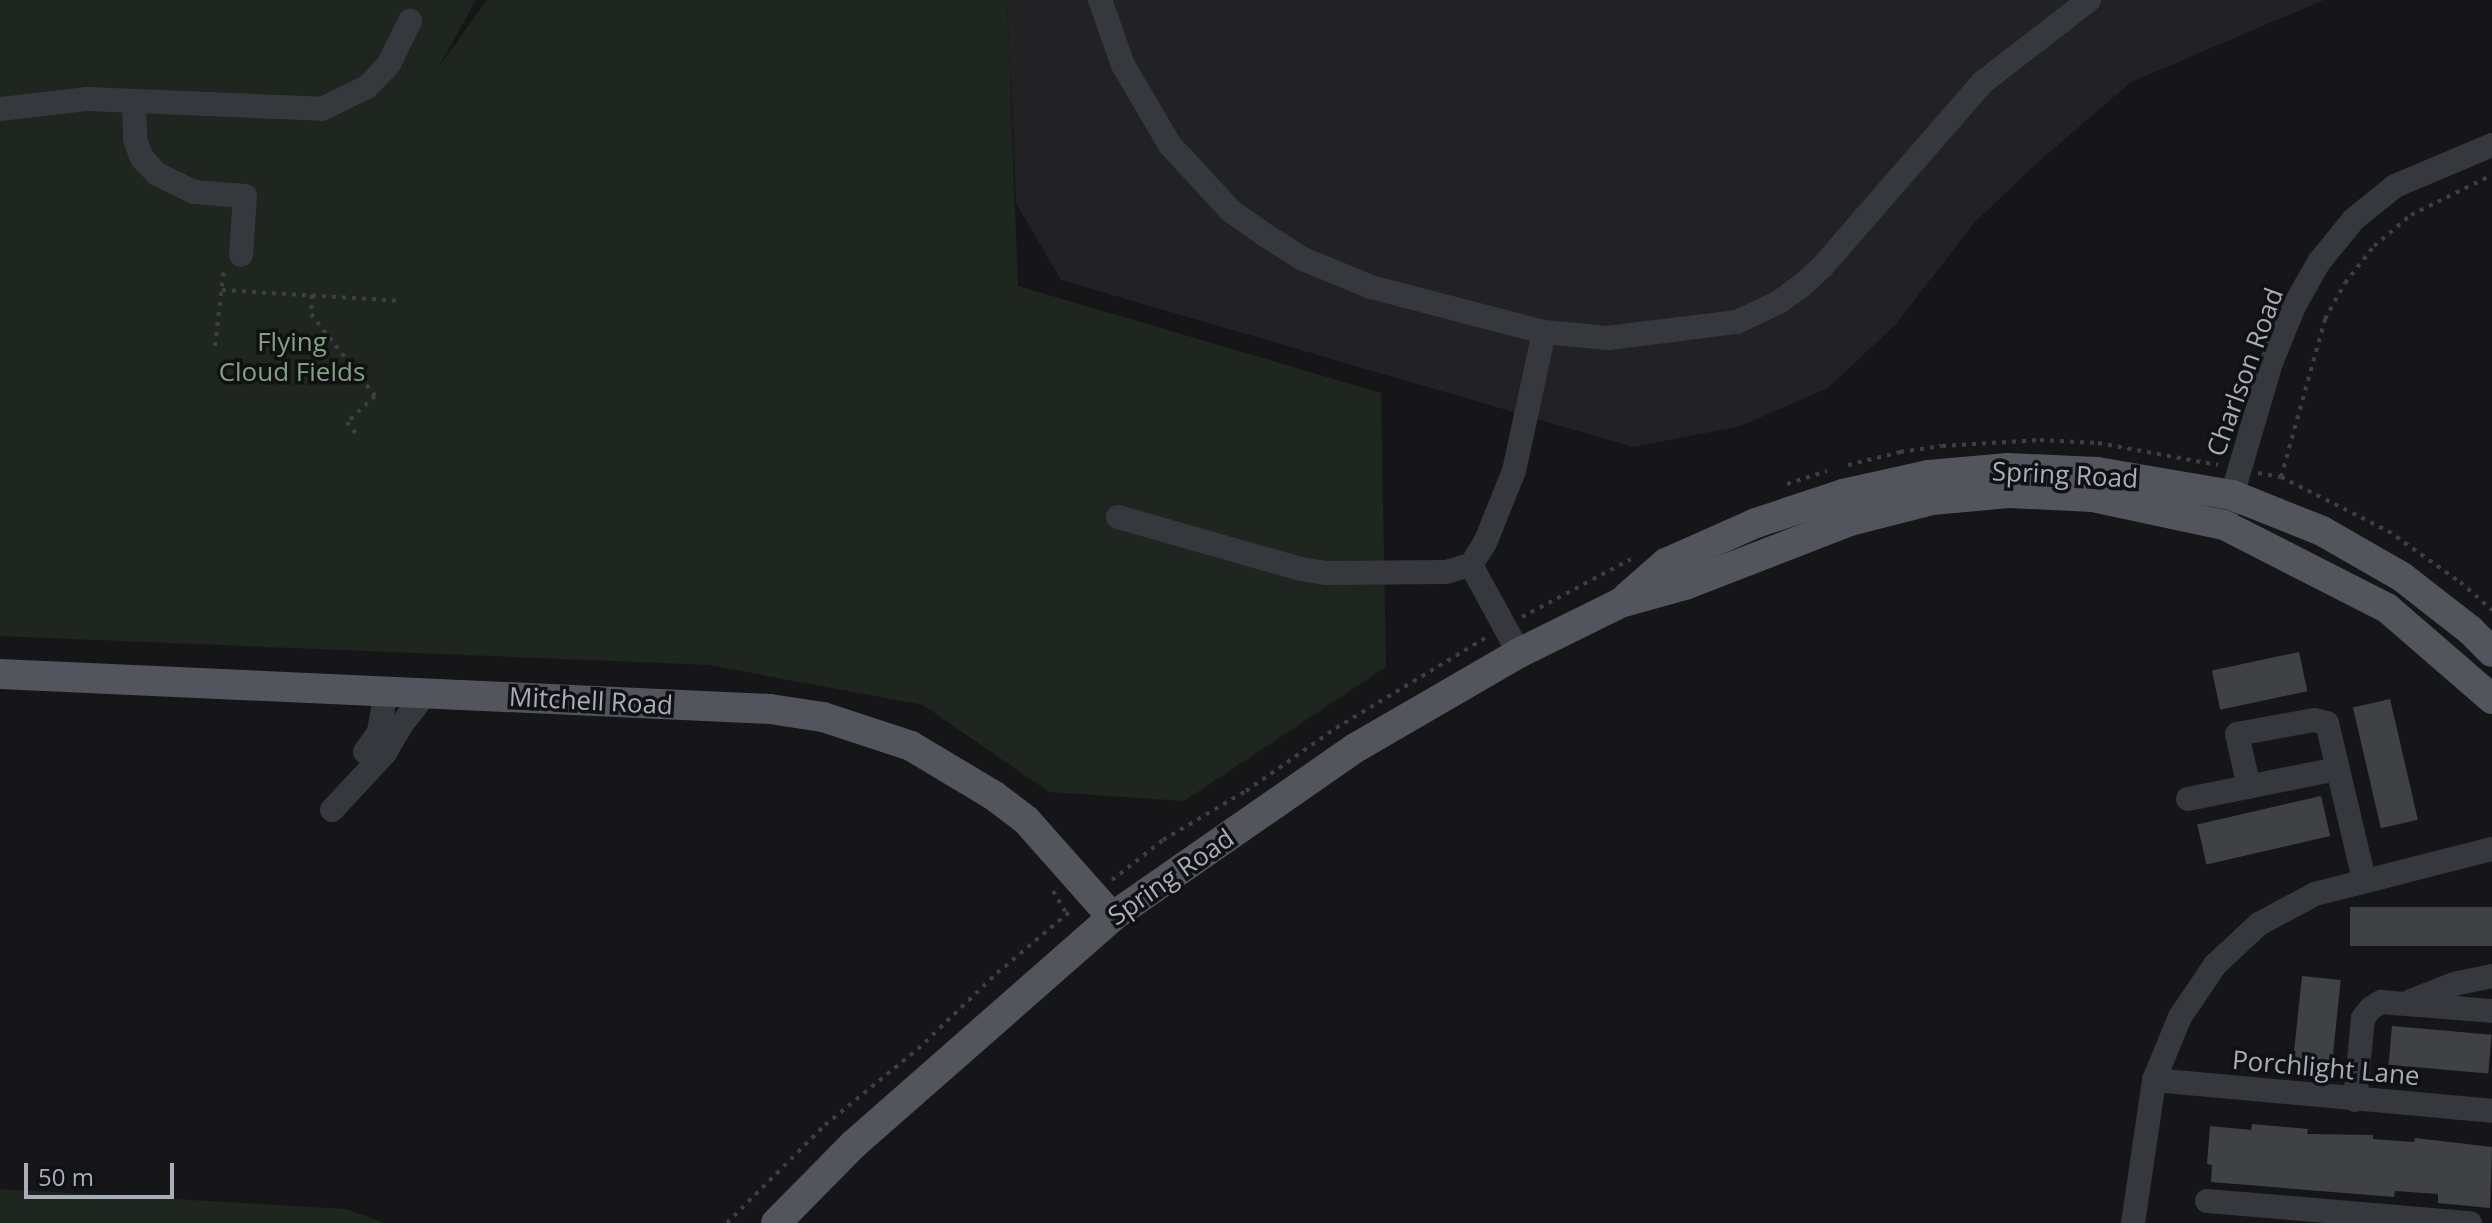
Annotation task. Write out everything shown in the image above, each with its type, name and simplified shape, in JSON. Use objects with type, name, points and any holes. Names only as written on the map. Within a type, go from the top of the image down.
[{"type":"main road","name":"Spring Road","points":[[1620,603],[1666,563],[1756,523],[1843,494],[1929,475],[2008,468],[2097,472],[2236,482],[2402,577],[2470,630],[2492,652]]},
{"type":"main road","name":"Spring Road","points":[[776,1223],[854,1144],[1102,907],[1357,747],[1519,653],[1620,603],[1685,585],[1850,521],[1932,500],[2009,493],[2093,497],[2224,525],[2387,608],[2492,699]]},
{"type":"main road","name":"Mitchell Road","points":[[0,674],[770,709],[868,729],[911,746],[993,795],[1026,820],[1102,907]]},
{"type":"street","points":[[1100,0],[1123,65],[1144,106],[1170,145],[1231,211],[1303,259],[1371,287],[1544,332],[1608,338],[1737,322],[1779,302],[1822,267],[1983,82],[2089,0]]},
{"type":"street","points":[[0,109],[87,99],[322,109],[367,87],[389,64],[410,21]]},
{"type":"street","points":[[134,102],[135,139],[142,158],[157,174],[194,192],[245,196],[241,255]]},
{"type":"street","name":"Charlson Road","points":[[2224,525],[2271,363],[2294,306],[2319,262],[2354,219],[2395,186],[2492,145]]},
{"type":"street","points":[[1118,517],[1301,569],[1327,573],[1446,572],[1471,565],[1485,543],[1514,471],[1544,332]]},
{"type":"street","points":[[1471,565],[1519,653]]},
{"type":"street","points":[[386,691],[379,732],[337,784],[332,810],[385,753],[401,725],[426,693]]},
{"type":"street","points":[[2249,787],[2237,734],[2314,720],[2327,723],[2364,880]]},
{"type":"street","points":[[2188,799],[2337,769]]},
{"type":"street","points":[[2133,1223],[2154,1080],[2188,1004],[2215,965],[2237,943],[2284,908],[2315,894],[2492,849]]},
{"type":"street","points":[[2406,1003],[2454,984],[2492,976]]},
{"type":"street","points":[[2355,1100],[2363,1018],[2381,1002],[2492,1011]]},
{"type":"street","name":"Porchlight Lane","points":[[2154,1080],[2492,1111]]},
{"type":"street","points":[[2207,1201],[2322,1217],[2470,1223]]},
{"type":"path","points":[[2281,477],[2325,319],[2345,283],[2374,246],[2411,215],[2492,175]]},
{"type":"path","points":[[222,290],[400,301]]},
{"type":"path","points":[[312,295],[311,314],[375,396],[347,422],[356,434]]},
{"type":"path","points":[[1845,466],[1900,452],[1942,446],[2040,440],[2098,443],[2236,482],[2281,477],[2388,531],[2460,582],[2492,610]]},
{"type":"path","points":[[1780,487],[1833,470]]},
{"type":"path","points":[[727,1223],[825,1125],[918,1049],[1066,913],[1102,907],[1163,840],[1246,791],[1336,728],[1505,626],[1638,555]]},
{"type":"path","points":[[1045,879],[1066,913]]},
{"type":"shaded area","points":[[1007,0],[2324,0],[2131,82],[2038,162],[1975,222],[1896,324],[1828,388],[1741,426],[1633,447],[1061,280],[1016,203]]},
{"type":"green space","name":"Flying Cloud Fields","points":[[0,0],[476,0],[438,68],[487,0],[1007,0],[1018,286],[1381,393],[1386,667],[1184,801],[1049,792],[923,705],[709,665],[0,636]]},
{"type":"green space","points":[[0,1189],[346,1209],[385,1223],[0,1223]]},
{"type":"building","points":[[2299,652],[2307,691],[2220,710],[2212,671]]},
{"type":"building","points":[[2390,699],[2418,820],[2381,828],[2353,708]]},
{"type":"building","points":[[2321,796],[2330,836],[2206,865],[2197,825]]},
{"type":"building","points":[[2350,907],[2492,907],[2492,946],[2350,946]]},
{"type":"building","points":[[2302,976],[2341,980],[2332,1065],[2293,1061]]},
{"type":"building","points":[[2392,1026],[2492,1035],[2488,1074],[2389,1065]]},
{"type":"building","points":[[2252,1124],[2308,1129],[2307,1134],[2373,1135],[2373,1139],[2414,1142],[2415,1138],[2492,1147],[2490,1208],[2438,1203],[2438,1194],[2395,1191],[2394,1197],[2211,1182],[2212,1165],[2207,1164],[2210,1126],[2251,1130]]}]
